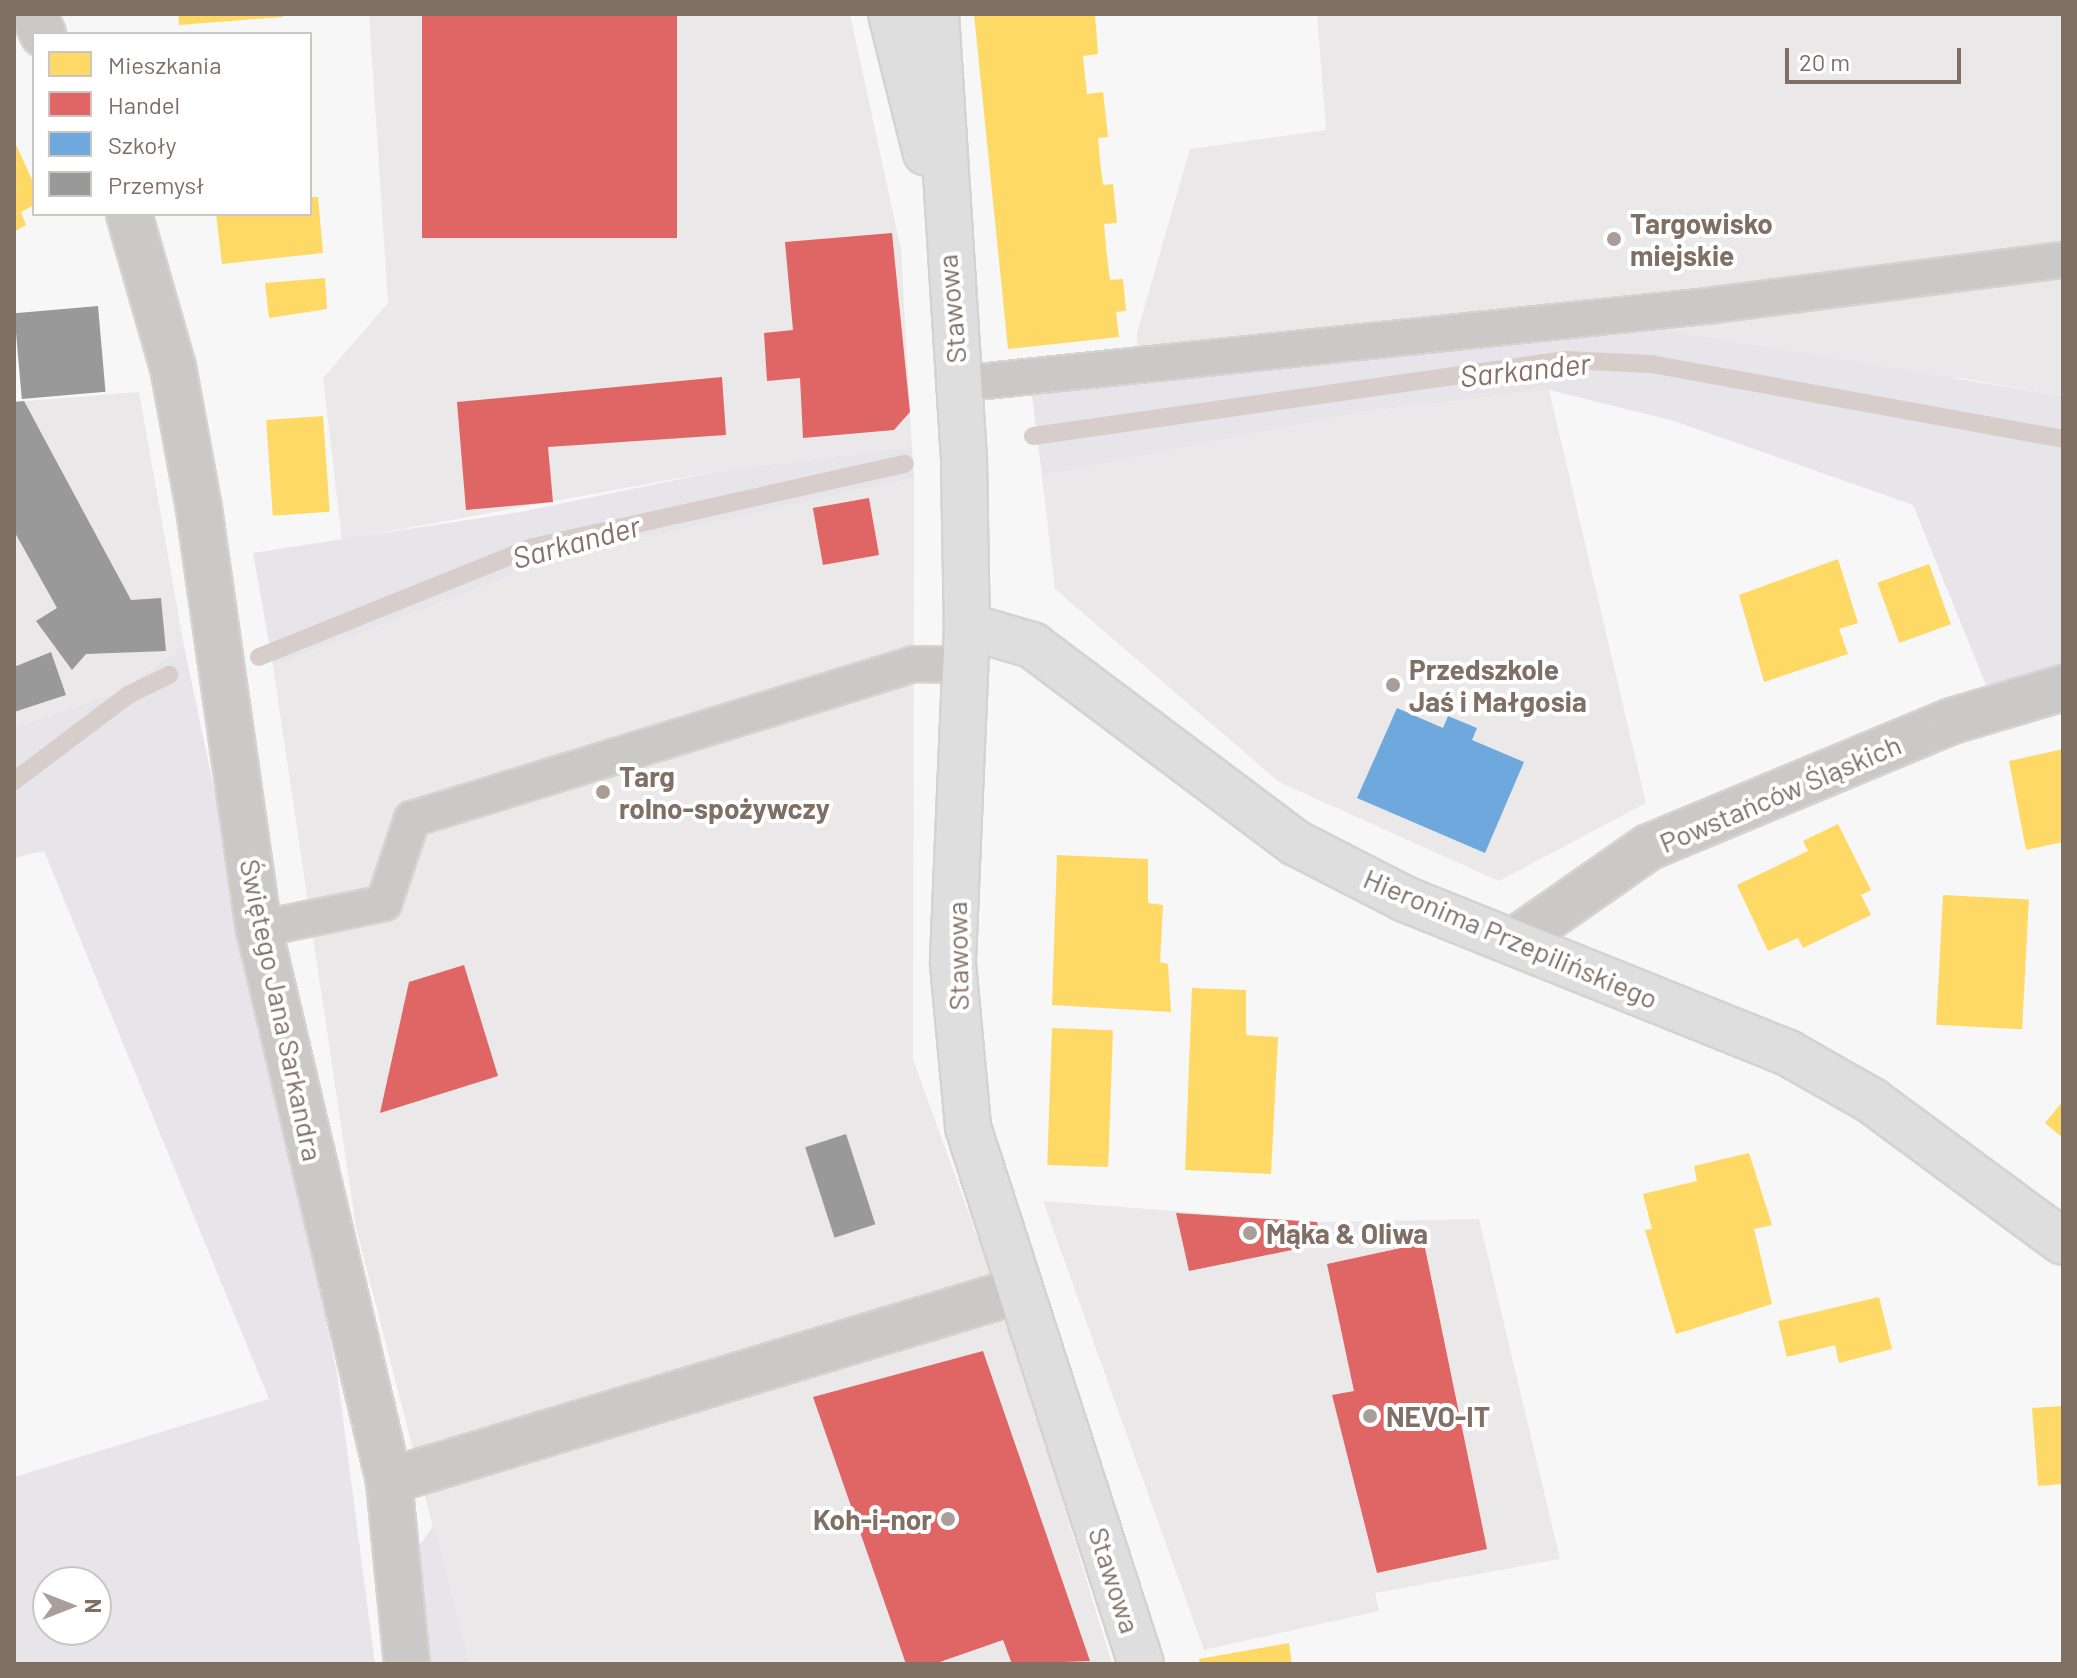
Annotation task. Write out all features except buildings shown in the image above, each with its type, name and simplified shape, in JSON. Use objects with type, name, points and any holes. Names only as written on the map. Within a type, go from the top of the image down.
[{"type":"street","name":"Stawowa","points":[[891,14],[943,222]]},
{"type":"street","name":"Stawowa","points":[[936,14],[943,222],[958,384],[966,646],[954,979],[968,1127],[1017,1291],[1141,1664]]},
{"type":"street","name":"Świętego Jana Sarkandra","points":[[130,216],[173,367],[197,495],[259,929],[389,1481],[407,1664]]},
{"type":"street","name":"Hieronima Przepilińskiego","points":[[966,646],[1032,645],[1296,843],[1405,899],[1517,939],[1788,1053],[1872,1101],[2063,1242]]},
{"type":"street","name":"Powstańców Śląskich","points":[[1517,939],[1649,847],[1952,721],[2063,688]]},
{"type":"street","points":[[389,1481],[1017,1291]]},
{"type":"lane","points":[[958,384],[1707,306],[2063,260]]},
{"type":"lane","points":[[259,929],[384,903],[412,819],[966,646]]},
{"type":"shaded area","points":[[369,14],[850,14],[901,250],[912,447],[724,470],[342,540],[323,378],[388,303]]},
{"type":"shaded area","name":"Targowisko miejskie","points":[[1317,14],[2063,14],[2063,396],[1961,378],[1139,375],[1137,333],[1190,149],[1326,130]]},
{"type":"shaded area","points":[[1649,328],[2063,396],[2063,667],[1988,690],[1913,505],[1674,421],[1549,390],[1368,411],[1042,476],[1031,388]]},
{"type":"shaded area","name":"Przedszkole Jaś i Małgosia","points":[[1549,390],[1646,803],[1499,881],[1279,782],[1055,589],[1042,476],[1368,411]]},
{"type":"shaded area","points":[[139,392],[184,646],[117,693],[14,727],[14,402]]},
{"type":"shaded area","points":[[912,447],[914,478],[566,555],[273,666],[253,553],[520,512],[724,470]]},
{"type":"shaded area","points":[[914,478],[913,1059],[1010,1328],[1112,1664],[468,1664],[356,1227],[273,666],[566,555]]},
{"type":"shaded area","points":[[184,646],[337,1373],[375,1664],[14,1664],[14,1477],[269,1399],[44,851],[14,858],[14,727],[117,693]]},
{"type":"shaded area","points":[[1043,1201],[1317,1222],[1479,1219],[1560,1559],[1375,1593],[1379,1611],[1204,1650]]},
{"type":"shaded area","points":[[434,1525],[468,1664],[429,1664],[417,1549]]},
{"type":"waterway","name":"Sarkander","points":[[1033,436],[1566,360],[1651,364],[2063,439]]},
{"type":"waterway","name":"Sarkander","points":[[259,657],[533,547],[905,464]]},
{"type":"waterway","name":"Sarkander","points":[[14,781],[128,695],[169,675]]},
{"type":"place","name":"Targowisko miejskie","points":[[1614,239]]},
{"type":"place","name":"Przedszkole Jaś i Małgosia","points":[[1393,685]]},
{"type":"place","name":"Targ rolno-spożywczy","points":[[603,792]]},
{"type":"place","name":"Mąka & Oliwa","points":[[1250,1233]]},
{"type":"place","name":"NEVO-IT","points":[[1370,1416]]},
{"type":"place","name":"Koh-i-nor","points":[[948,1519]]}]
